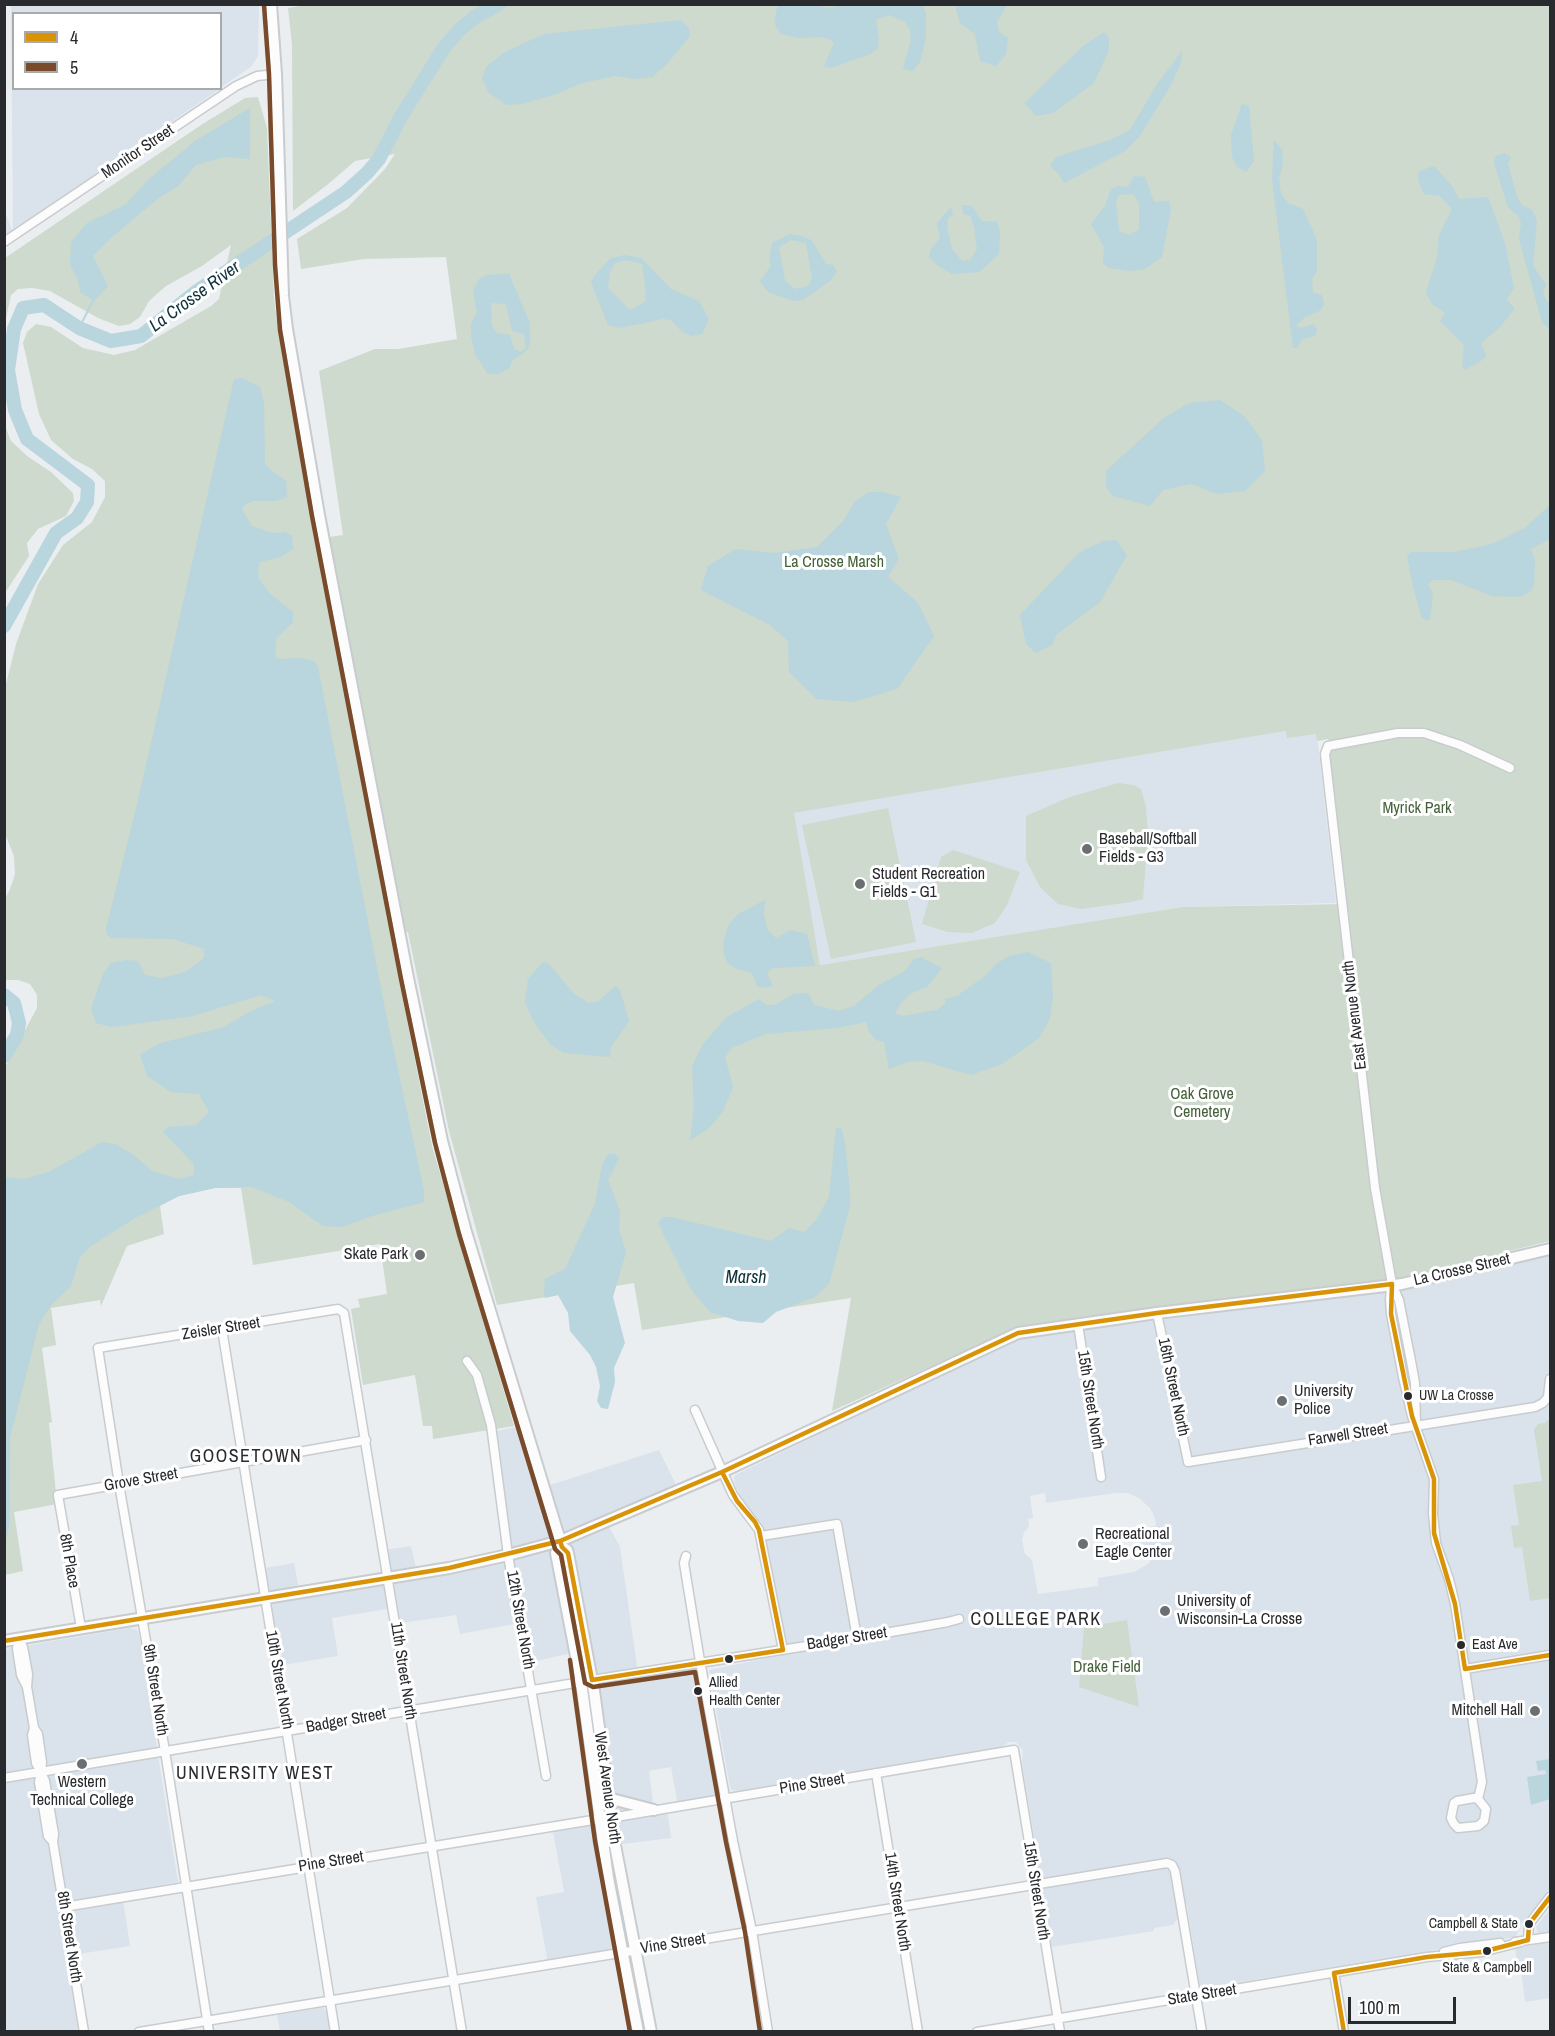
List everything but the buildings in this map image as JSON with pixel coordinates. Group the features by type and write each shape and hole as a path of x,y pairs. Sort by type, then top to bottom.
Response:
{"main road":[{"name":"West Avenue North","path":"271,4 276,74 282,265 287,329 320,515 434,1107 466,1232 561,1544 568,1553 610,1818 651,2031"},
{"name":"La Crosse Street","path":"389,1578 561,1544 722,1472 1018,1333 1157,1313 1416,1281 1551,1249"},
{"path":"4,1641 389,1578"},
{"name":"West Avenue North","path":"587,1681 599,1819 638,2031"},
{"path":"608,1798 654,1810"}],"street":[{"name":"Monitor Street","path":"4,242 236,86 257,76 276,74"},
{"name":"East Avenue North","path":"1478,1799 1482,1782 1466,1669 1455,1604 1434,1533 1434,1479 1403,1377 1391,1314 1392,1284 1375,1188 1325,754 1328,746 1398,734 1424,733 1460,745 1510,768"},
{"name":"Zeisler Street","path":"98,1348 338,1309 342,1311"},
{"name":"11th Street North","path":"342,1311 366,1440 408,1711 433,1846 462,2031"},
{"name":"16th Street North","path":"1157,1313 1188,1462"},
{"name":"15th Street North","path":"1078,1324 1101,1476"},
{"name":"10th Street North","path":"222,1329 335,2031"},
{"name":"9th Street North","path":"98,1348 209,2031"},
{"name":"12th Street North","path":"467,1361 477,1375 491,1425 508,1555 546,1776"},
{"name":"Farwell Street","path":"1188,1462 1535,1407 1548,1397 1551,1379"},
{"path":"694,1410 737,1501 755,1522 761,1536 783,1650"},
{"name":"Grove Street","path":"58,1495 366,1440"},
{"name":"8th Place","path":"58,1495 81,1628"},
{"path":"761,1536 837,1524 857,1638"},
{"path":"686,1556 684,1563 701,1663 752,1931 768,2031"},
{"name":"Badger Street","path":"4,1778 857,1638 959,1619"},
{"name":"8th Street North","path":"19,1639 17,1648 21,1675 27,1687 34,1728 32,1735 36,1763 41,1772 39,1782 64,1907 84,2031"},
{"path":"1466,1669 1551,1655"},
{"name":"15th Street North","path":"1014,1750 1060,2031"},
{"name":"Pine Street","path":"610,1818 1014,1750"},
{"name":"14th Street North","path":"876,1773 918,2031"},
{"name":"East Avenue North","path":"1478,1799 1483,1803 1486,1815 1481,1824 1463,1828 1454,1824 1450,1814 1454,1803 1478,1799"},
{"name":"Pine Street","path":"64,1907 599,1819"},
{"name":"Vine Street","path":"139,2031 1165,1863 1172,1866 1175,1871 1196,1996"},
{"path":"1525,1941 1529,1924 1551,1898"},
{"name":"State Street","path":"977,2031 1427,1957 1482,1952 1551,1937"},
{"path":"1334,1973 1344,2031"},
{"path":"1196,1996 1202,2031"}],"shaded area":[{"path":"11,5 259,5 258,56 252,66 222,87 222,12 12,12 12,90 219,90 119,157 121,164 5,242 4,208 13,233"},
{"path":"1316,726 1336,903 1182,907 820,965 793,813"},
{"name":"University of Wisconsin-La Crosse","path":"1550,1255 1550,1889 1522,1923 1516,1937 1203,1988 1199,1983 1187,1904 1173,1925 1154,1928 1154,1931 1052,1947 1022,1763 1023,1751 1016,1742 1009,1742 1000,1748 738,1791 732,1790 709,1670 787,1654 763,1527 741,1498 734,1482 735,1475 1018,1338 1412,1288","holes":["1045,1493 1046,1503 1128,1493 1139,1498 1150,1508 1155,1518 1156,1526 1140,1528 1141,1534 1137,1541 1157,1551 1148,1564 1134,1572 1098,1578 1098,1586 1038,1594 1032,1560 1025,1554 1022,1540 1029,1526 1028,1519 1033,1518 1030,1496"]},
{"path":"525,1425 544,1487 659,1450 679,1491 607,1523 620,1547 638,1673 701,1663 725,1797 678,1806 671,1767 649,1771 654,1810 667,1808 671,1838 615,1845 597,1719 576,1622 576,1652 528,1663 520,1623 460,1634 456,1615 395,1624 393,1608 332,1618 338,1656 277,1666 260,1569 294,1563 298,1584 303,1592 388,1578 384,1550 411,1546 417,1573 508,1555 497,1431"},
{"name":"Western Technical College","path":"130,1628 137,1630 139,1634 178,1882 122,1892 130,1946 66,1956 78,2031 5,2032 5,1649"},
{"path":"599,1819 623,1952 548,1964 536,1897 564,1892 552,1826"},
{"path":"1550,1908 1550,1998 1525,2002 1521,1969 1518,1969 1515,1948 1540,1944 1536,1927"},
{"path":"319,2008 327,2012 330,2031 280,2031 277,2015"}],"green space":[{"path":"313,4 1550,5 1550,1241 1395,1279 1018,1327 832,1411 851,1298 642,1330 634,1283 497,1305 449,1131 408,932 390,934 432,1146 514,1426 433,1439 432,1426 423,1426 415,1375 363,1385 351,1309 360,1307 358,1299 387,1294 380,1244 253,1265 241,1188 215,1188 179,1196 160,1206 164,1234 127,1246 101,1306 100,1300 51,1308 56,1345 42,1348 52,1422 49,1423 57,1504 14,1512 23,1571 5,1575 5,1067 37,1008 37,995 30,984 18,980 5,980 5,899 15,874 14,856 5,834 5,688 16,644 38,584 63,545 92,522 105,497 105,481 92,469 73,459 51,440 39,414 23,343 27,332 36,324 51,327 83,348 114,355 135,350 211,306 219,299 231,245 202,266 166,286 149,301 140,317 130,324 119,326 98,318 50,291 32,288 18,289 11,295 5,323 5,258 201,125 245,98 258,97 267,128 274,298 278,331 315,539 343,535 319,371 375,349 398,349 457,339 446,257 364,259 301,269 297,239 347,208 385,169 395,154 355,161 293,211 292,44 288,8","holes":["1286,731 1287,738 1316,734 1317,741 1328,739 1345,904 1182,907 820,965 794,813"]},
{"path":"5,426 11,441 27,456 51,472 73,493 74,501 66,516 38,529 27,543 29,556 5,593"},
{"name":"Baseball/Softball Fields - G3","path":"1118,783 1134,785 1141,789 1146,807 1148,833 1143,899 1081,909 1058,904 1040,887 1026,860 1026,816 1067,798"},
{"name":"Student Recreation Fields - G1","path":"888,808 916,942 831,959 802,825"},
{"path":"953,850 1020,872 1007,905 995,923 972,933 948,932 922,924 941,857"},
{"path":"1550,1419 1550,1598 1530,1601 1522,1547 1514,1548 1511,1526 1519,1525 1513,1485 1542,1481 1534,1430 1538,1424"},
{"name":"Drake Field","path":"1127,1620 1139,1707 1079,1687 1084,1627"}],"water":[{"path":"779,5 813,5 829,8 842,5 922,5 926,12 926,38 920,62 913,71 903,69 911,39 910,30 905,22 890,15 876,20 878,48 870,54 831,68 824,66 834,43 831,40 822,37 799,38 781,34 775,25"},
{"path":"957,5 1007,5 997,22 999,32 1008,38 1006,54 996,66 980,61 975,34 960,23"},
{"path":"681,20 689,28 690,36 665,66 652,77 635,79 616,76 582,83 554,95 521,104 507,105 489,93 482,79 486,67 505,52 544,34"},
{"path":"1104,32 1109,38 1109,50 1094,83 1053,113 1036,116 1025,103 1083,46"},
{"path":"1182,51 1181,63 1171,85 1140,136 1125,151 1064,183 1059,174 1050,166 1056,157 1110,140 1130,130 1156,86"},
{"path":"1242,104 1249,106 1254,161 1246,172 1237,167 1232,157 1231,135"},
{"path":"250,108 250,159 225,157 196,165 178,186 156,200 93,256 108,286 94,301 80,292 78,280 70,265 71,242 87,223 126,204 148,180 195,141"},
{"path":"1274,140 1282,150 1283,164 1279,178 1281,194 1288,203 1303,209 1317,240 1317,271 1312,279 1313,293 1322,295 1324,304 1321,310 1304,318 1297,325 1299,328 1314,324 1317,330 1316,335 1301,340 1298,348 1293,348 1272,179"},
{"path":"1504,153 1511,157 1508,164 1517,197 1522,205 1532,210 1537,220 1533,266 1546,284 1543,294 1550,305 1550,330 1542,322 1519,239 1521,223 1517,215 1508,207 1494,163 1496,156"},
{"path":"1434,166 1452,186 1459,199 1488,197 1505,243 1514,288 1507,299 1514,309 1501,326 1481,343 1486,355 1484,359 1465,370 1462,365 1464,345 1440,321 1445,313 1432,304 1426,293 1437,257 1439,235 1452,209 1440,196 1424,194 1418,180 1419,171"},
{"path":"1134,176 1145,177 1154,202 1169,201 1171,209 1162,257 1145,269 1130,271 1109,268 1103,263 1104,247 1091,224 1105,206 1111,189 1117,186 1128,187","holes":["1133,194 1139,203 1139,229 1130,235 1119,231 1116,201 1119,195"]},
{"path":"962,205 972,206 982,221 997,222 1000,233 999,254 979,272 952,274 938,266 929,257 931,249 940,238 937,223 951,207 953,215 948,218 947,227 952,249 962,261 970,260 977,249 974,226 970,216 963,214"},
{"path":"790,234 811,240 826,264 833,265 837,272 830,281 803,300 793,301 768,292 760,281 771,266 769,260 772,243","holes":["791,240 806,243 812,279 808,286 795,289 785,281 779,247"]},
{"path":"625,255 641,258 671,289 699,301 709,319 702,334 691,336 681,331 671,320 663,319 621,328 608,325 591,282 611,258","holes":["626,260 642,264 645,302 630,310 608,288 610,272 615,263"]},
{"path":"509,274 530,323 530,345 526,351 512,361 509,368 498,374 488,374 475,354 471,336 471,324 477,312 473,291 479,279 487,275","holes":["491,303 506,304 512,331 524,334 526,348 521,352 514,349 510,335 497,333 492,326"]},
{"path":"241,378 260,387 264,402 265,464 286,481 287,497 276,501 253,501 243,506 243,511 252,526 272,533 285,532 292,536 293,549 280,557 260,562 258,569 259,579 270,594 293,612 293,622 276,639 275,657 280,659 302,658 314,661 318,667 388,1024 424,1190 424,1202 342,1227 323,1226 289,1202 252,1187 215,1188 179,1196 137,1217 91,1246 80,1257 71,1286 52,1304 39,1324 10,1438 9,1527 5,1544 5,1177 23,1179 49,1172 102,1142 115,1144 134,1155 152,1171 179,1179 194,1175 194,1164 163,1132 168,1127 196,1125 209,1112 199,1094 171,1092 147,1076 140,1054 161,1043 224,1027 249,1012 275,1001 261,995 193,1016 112,1027 96,1023 91,1009 103,974 111,963 126,960 138,961 145,975 162,978 185,972 204,958 204,949 173,939 112,938 107,935 106,929 138,800 234,379"},
{"path":"1220,400 1244,416 1262,440 1265,471 1245,491 1216,494 1192,484 1163,490 1150,506 1113,496 1106,487 1106,471 1164,418 1189,403"},
{"path":"869,492 883,492 901,497 886,524 899,559 888,577 918,603 934,636 897,689 853,702 817,699 789,672 788,641 770,625 701,590 708,566 736,549 774,553 817,547 844,520 855,501"},
{"path":"1550,505 1550,539 1531,549 1535,561 1532,590 1521,597 1492,596 1451,580 1433,580 1428,584 1433,594 1430,619 1427,621 1422,618 1407,556 1411,552 1454,552 1492,544 1525,528"},
{"path":"1116,540 1127,555 1100,602 1057,634 1052,645 1036,653 1026,644 1020,615 1079,553 1103,541"},
{"path":"765,900 764,913 767,929 776,938 791,930 807,934 815,966 773,968 767,973 773,986 765,988 757,986 752,973 728,964 723,943 728,926 738,914"},
{"path":"1028,952 1051,963 1053,997 1050,1018 1039,1038 1002,1064 971,1075 923,1061 908,1062 889,1069 884,1042 876,1040 868,1030 866,1022 838,1028 765,1034 732,1048 725,1057 733,1087 723,1111 708,1129 690,1140 694,1107 692,1067 703,1044 727,1017 759,999 766,1005 774,1005 794,994 808,993 814,1005 839,1011 854,1006 879,985 905,971 914,959 921,957 942,968 927,987 910,994 900,1004 895,1014 903,1016 937,1010 945,1004 945,999 957,996 985,976 996,964 1009,956"},
{"path":"543,962 548,963 574,994 589,1003 599,1001 615,986 620,990 629,1021 611,1047 610,1057 564,1053 551,1045 534,1022 525,1002 528,979"},
{"name":"Marsh","path":"836,1128 841,1128 845,1142 850,1206 829,1284 815,1297 776,1312 763,1323 738,1321 710,1312 692,1291 658,1223 663,1217 671,1217 771,1241 789,1228 804,1232 816,1220 829,1197"},
{"path":"608,1154 615,1154 619,1159 608,1180 620,1211 619,1230 626,1252 613,1297 625,1343 614,1368 615,1382 608,1409 601,1408 597,1401 600,1386 596,1367 590,1355 570,1331 568,1313 558,1295 545,1298 544,1293 545,1279 565,1269 595,1204 602,1165"},
{"path":"1550,1759 1550,1799 1531,1805 1527,1777 1546,1774 1545,1770 1538,1771 1536,1761"}],"waterway":[{"name":"La Crosse River","path":"4,626 56,533 77,518 87,502 88,485 27,439 15,410 8,370 14,329 23,308 44,305 79,328 111,341 141,336 197,291 346,192 367,173 379,159 400,118 443,49 459,30 475,17 499,4"},
{"path":"79,328 94,299"},
{"name":"La Crosse River","path":"4,995 14,1003 19,1023 17,1035 4,1056"}],"transit line":[{"name":"5","path":"264,5 280,330 312,516 435,1143 459,1234 555,1549 561,1555 585,1683 593,1687 695,1672 745,1932 760,2032"},
{"name":"4","path":"1392,1284 1391,1314 1412,1416 1434,1479 1434,1533 1455,1604 1465,1669 1550,1655"},
{"name":"4","path":"4,1641 449,1568 560,1541 722,1472 1018,1333 1392,1284"},
{"name":"4","path":"560,1541 568,1553 592,1680 783,1650 759,1530 737,1501 722,1472"},
{"name":"5","path":"570,1660 595,1841 630,2032"},
{"name":"4","path":"1344,2032 1334,1973 1427,1957 1482,1952 1528,1940 1529,1924 1550,1897"}],"place":[{"name":"Baseball/Softball Fields - G3","path":"1087,849"},
{"name":"Student Recreation Fields - G1","path":"860,884"},
{"name":"Skate Park","path":"420,1255"},
{"name":"UW La Crosse","path":"1408,1396"},
{"name":"University Police","path":"1282,1401"},
{"name":"Recreational Eagle Center","path":"1083,1544"},
{"name":"University of Wisconsin-La Crosse","path":"1165,1611"},
{"name":"East Ave","path":"1461,1645"},
{"name":"Allied Health Center","path":"698,1691"},
{"name":"Mitchell Hall","path":"1535,1711"},
{"name":"Western Technical College","path":"82,1764"},
{"name":"Campbell & State","path":"1529,1924"},
{"name":"State & Campbell","path":"1487,1951"}],"district":[{"name":"GOOSETOWN","path":"246,1457"},
{"name":"COLLEGE PARK","path":"1036,1620"},
{"name":"UNIVERSITY WEST","path":"255,1774"}],"park label":[{"name":"La Crosse Marsh","path":"834,563"},
{"name":"Myrick Park","path":"1417,809"},
{"name":"Oak Grove Cemetery","path":"1202,1104"}]}
